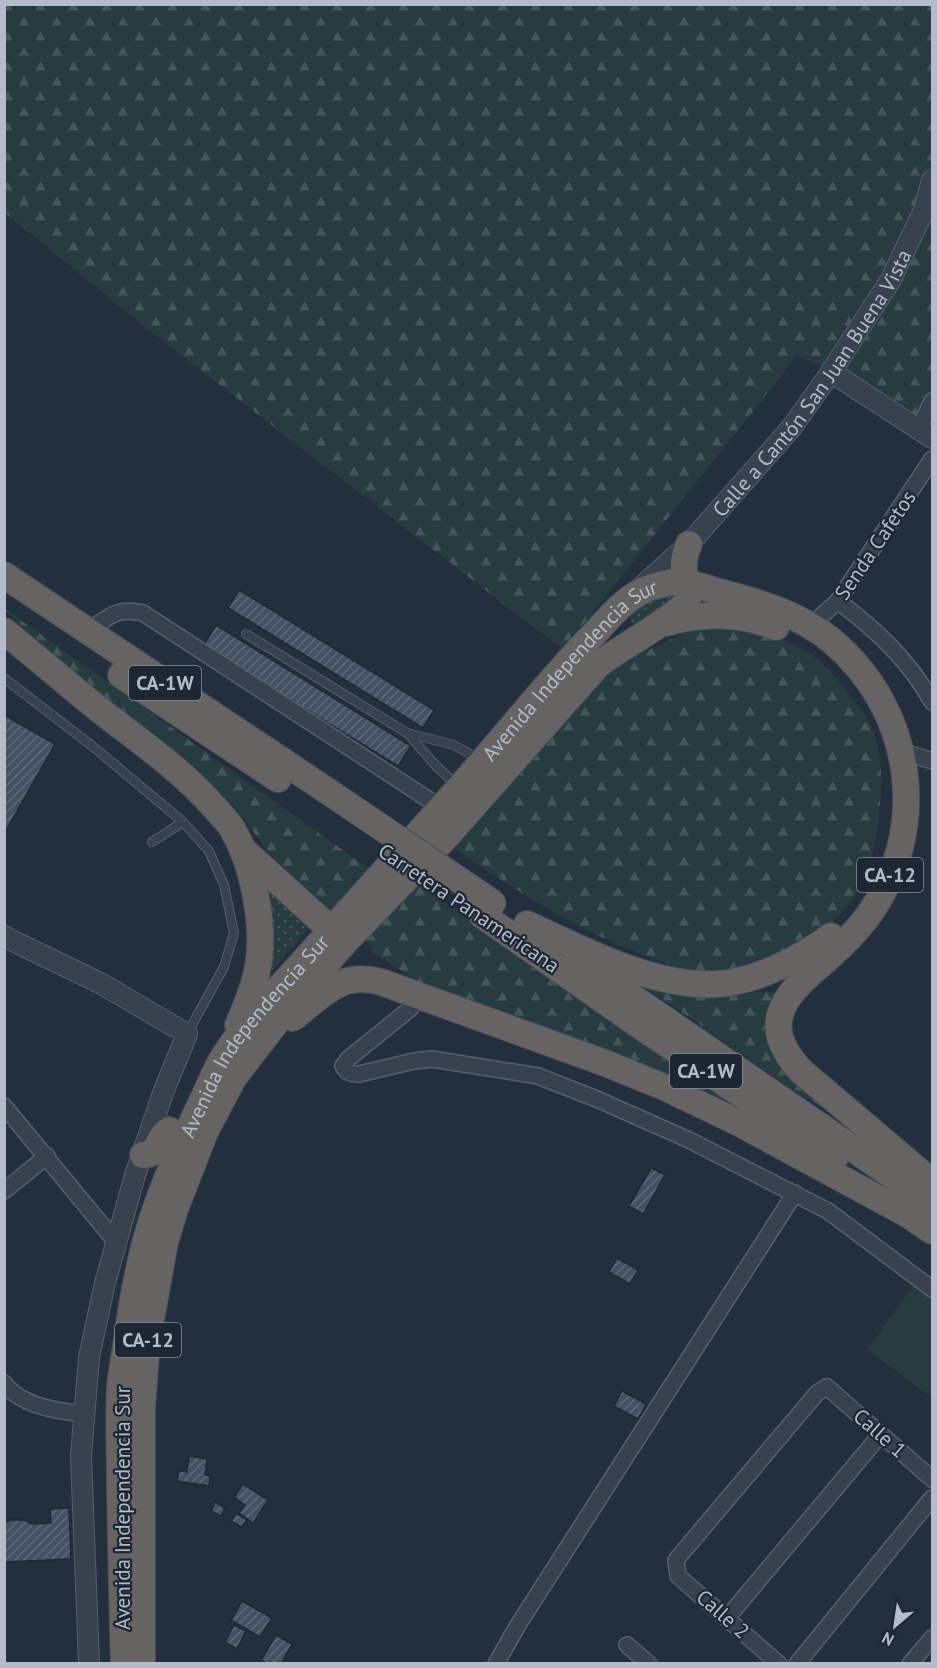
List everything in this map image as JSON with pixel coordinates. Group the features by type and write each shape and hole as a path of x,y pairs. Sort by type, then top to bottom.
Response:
{"highway":[{"name":"CA-12","path":"622,605 641,591 675,582 693,570 757,602 811,625 832,640 872,683 884,702 896,730 906,790 900,845 883,891 869,914 852,935 792,993 781,1012 780,1042 785,1054 801,1071 933,1182"},
{"path":"622,605 620,620 625,628 632,634 649,631 685,605 693,570"},
{"name":"Carretera Panamericana","path":"4,575 88,631 323,798 487,909 749,1101 933,1223"},
{"name":"Carretera Panamericana","path":"4,594 168,706 323,798"},
{"name":"Avenida Independencia Sur","path":"124,1664 120,1384 135,1282 156,1206 184,1137 226,1053 273,995 346,927 440,807 568,661 622,605"},
{"name":"CA-12","path":"261,1042 346,927 447,836 597,666 611,654 649,631 704,614 756,619 798,636 818,649 836,664 860,692 885,742 892,782 892,804 886,840 868,890 852,915 837,932 802,956 756,975 718,984 683,982 629,968 527,924"},
{"path":"4,631 192,784 234,830 242,848 256,902 260,941 259,960 249,1000 226,1053"},
{"path":"242,848 327,926 346,927 359,959 372,970 453,1010"},
{"name":"Carretera Panamericana","path":"487,909 527,924 933,1203"},
{"path":"261,1042 339,984 353,979 373,980 605,1063 664,1088 739,1123 907,1214 933,1231"},
{"name":"Avenida Independencia Sur","path":"142,1664 142,1408 147,1342 165,1242 175,1209 206,1132 234,1077 261,1042"},
{"path":"143,1155 153,1152 164,1133 169,1130 184,1137"}],"street":[{"name":"Calle a Cantón San Juan Buena Vista","path":"693,570 831,372 890,281 924,210 933,180"},
{"path":"831,372 926,433 933,401"},
{"name":"Senda Cafetos","path":"811,625 838,601 933,459"},
{"name":"Avenida Independencia Sur","path":"622,605 693,570"},
{"path":"838,601 863,620 901,656 933,702"},
{"path":"88,631 113,614 128,610 143,613 440,807"},
{"path":"901,751 933,761"},
{"path":"4,936 100,983 188,1034 163,1093 135,1175 115,1241 89,1357 81,1456 89,1664"},
{"path":"417,995 411,1008 348,1059 343,1066 346,1071 359,1074 432,1059 538,1076 658,1126 795,1193 843,1221 902,1268 933,1289"},
{"path":"4,1106 115,1241"},
{"path":"4,1191 47,1156"},
{"path":"496,1664 518,1625 795,1193"},
{"path":"4,1383 9,1389 28,1400 56,1411 86,1414"},
{"name":"Calle 1","path":"676,1560 817,1393 827,1387 933,1479"},
{"path":"727,1618 881,1434"},
{"path":"797,1664 933,1498"},
{"name":"Calle 2","path":"676,1560 678,1576 779,1664"},
{"path":"910,1664 933,1638"},
{"path":"627,1645 649,1664"}],"lane":[{"path":"246,634 407,733 437,767 459,787"},
{"path":"4,678 96,748 183,822 209,851 224,885 234,933 224,968 188,1034"},
{"path":"407,733 454,745 482,761"},
{"path":"152,842 183,822"}],"green space":[{"path":"4,5 932,5 932,440 856,379 797,356 563,650 155,335 5,213"},
{"path":"667,587 680,598 635,627 631,623 631,609"},
{"path":"4,608 372,871 332,917 288,880 236,808 90,689"},
{"path":"713,628 752,631 777,638 801,648 822,663 847,691 872,727 879,753 881,783 878,825 871,858 858,891 845,909 828,926 808,939 759,962 725,972 697,971 671,965 612,942 543,906 455,849 599,682 636,656 684,633"},
{"path":"267,883 311,926 261,983 271,922"},
{"path":"417,883 786,1128 613,1053 425,986 374,953 364,937"},
{"path":"617,970 697,992 725,996 760,992 779,995 769,1021 770,1049 780,1064 825,1108 800,1095 660,997"},
{"path":"916,1282 932,1294 932,1398 867,1349"}],"building":[{"path":"239,590 434,710 423,728 228,608"},
{"path":"216,625 411,746 398,766 203,646"},
{"path":"4,715 55,744 4,834"},
{"path":"651,1168 665,1175 643,1214 629,1206"},
{"path":"617,1258 638,1270 630,1284 609,1272"},
{"path":"622,1391 646,1404 638,1419 614,1406"},
{"path":"189,1456 207,1459 205,1475 210,1476 209,1486 177,1481 179,1471 187,1472"},
{"path":"243,1484 268,1500 253,1523 239,1513 245,1505 234,1497"},
{"path":"215,1502 225,1508 221,1516 211,1511"},
{"path":"69,1508 71,1559 4,1562 4,1524 10,1520 24,1520 32,1524 51,1523 50,1509"},
{"path":"236,1513 247,1520 242,1527 231,1521"},
{"path":"242,1601 272,1618 260,1637 231,1620"},
{"path":"234,1625 246,1631 237,1649 225,1642"},
{"path":"276,1635 292,1644 281,1664 268,1664 261,1660"}]}
